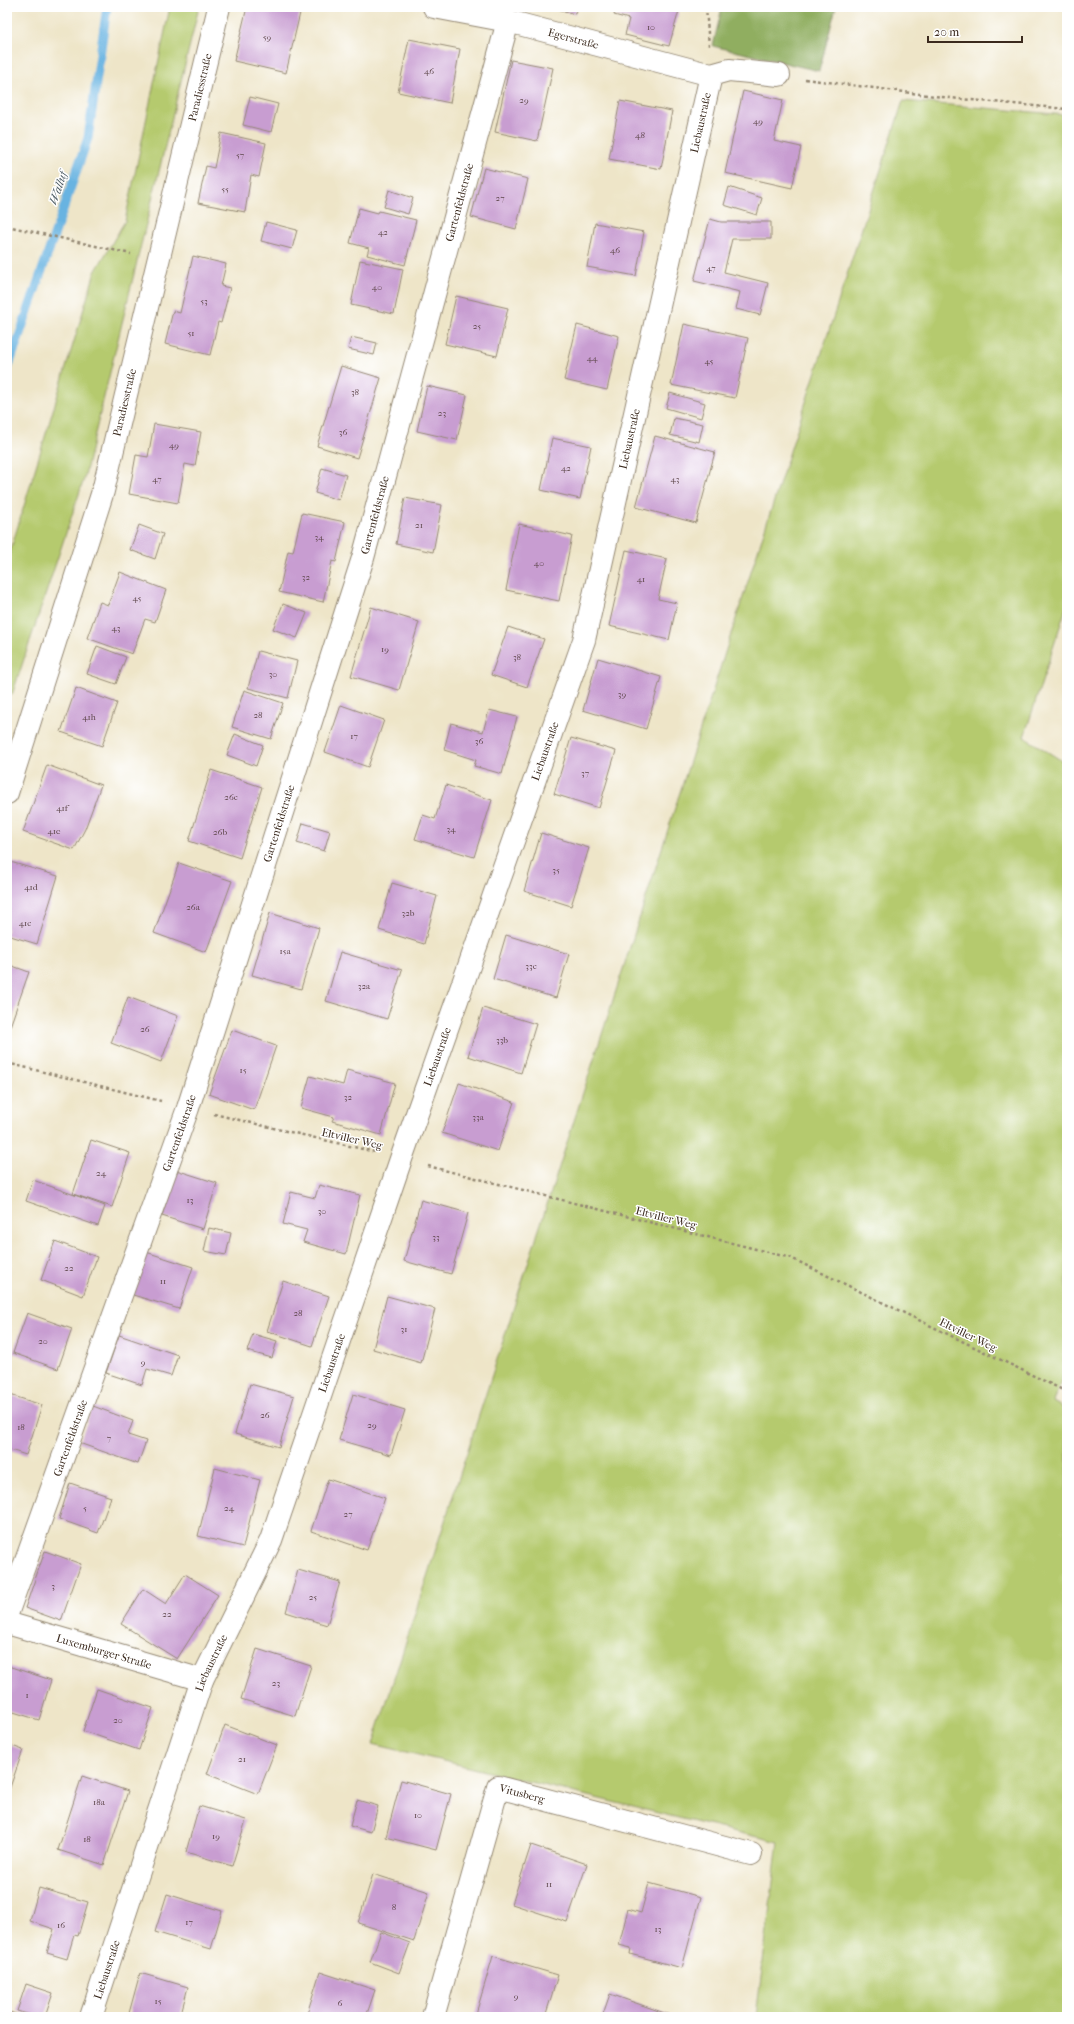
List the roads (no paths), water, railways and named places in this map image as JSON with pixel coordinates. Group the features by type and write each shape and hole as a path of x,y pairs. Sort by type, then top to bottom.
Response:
{"street":[{"name":"Paradiesstraße","path":"7,793 103,491 219,7"},
{"name":"Egerstraße","path":"434,7 508,21 711,75"},
{"name":"Gartenfeldstraße","path":"7,1614 188,1108 363,558 508,21"},
{"path":"711,75 729,70 779,75"},
{"name":"Liebaustraße","path":"91,2017 202,1680 271,1540 401,1158 584,640 711,75"},
{"name":"Luxemburger Straße","path":"7,1622 202,1680"},
{"name":"Vitusberg","path":"438,2016 498,1787 751,1854"}],"waterway":[{"name":"Walluf","path":"7,371 88,138 107,7"}]}
